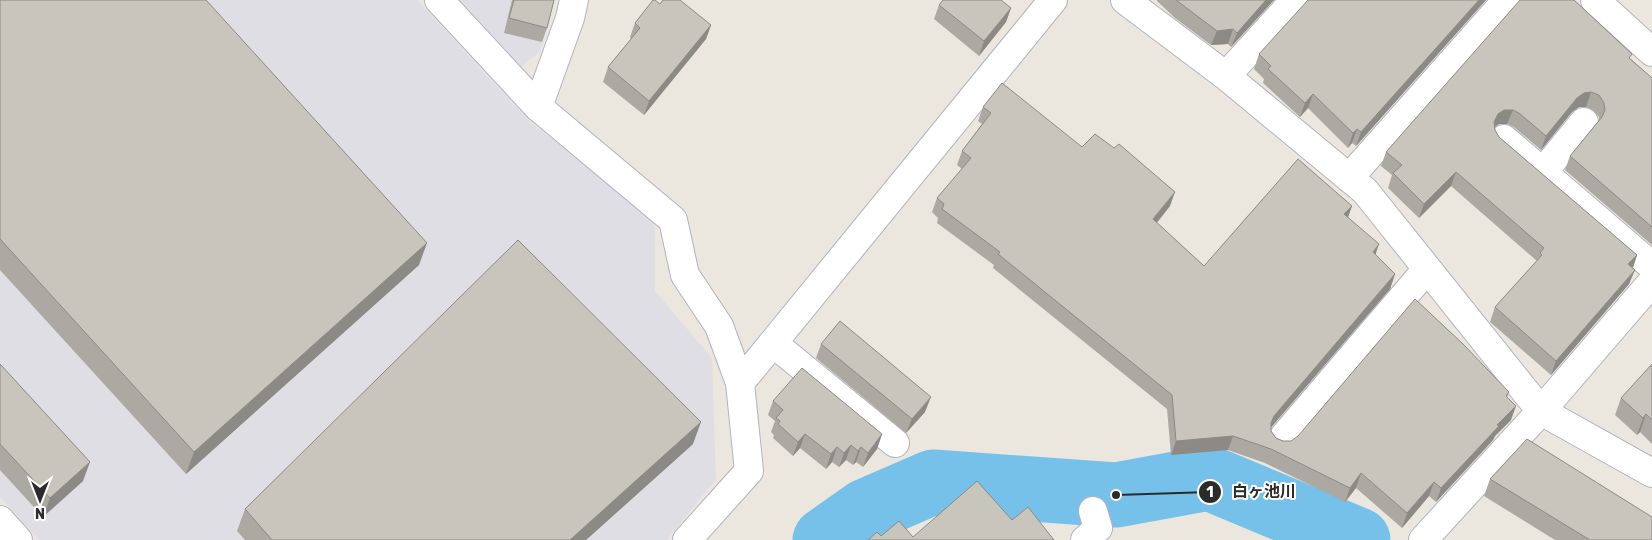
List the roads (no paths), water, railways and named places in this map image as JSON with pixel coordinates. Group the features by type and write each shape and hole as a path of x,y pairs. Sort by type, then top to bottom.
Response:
{"street":[{"path":"439,0 538,107 673,220 685,275 719,326 740,383 749,471 687,540"},
{"path":"538,107 570,18 574,0"},
{"path":"740,383 1053,0"},
{"path":"1125,0 1226,76 1365,191 1541,411 1652,473"},
{"path":"1226,76 1295,0"},
{"path":"1349,178 1507,0"},
{"path":"1595,0 1652,52"},
{"path":"1543,172 1584,122"},
{"path":"1504,139 1652,266"},
{"path":"1281,440 1427,269"},
{"path":"1424,540 1541,411 1652,282"},
{"path":"773,343 895,443"},
{"path":"1085,540 1098,528 1093,511"},
{"path":"0,520 18,540"}],"waterway":[{"path":"825,540 866,511 933,482 1116,495 1209,478 1358,540"}],"place":[{"name":"白ヶ池川","path":"1116,495"}]}
